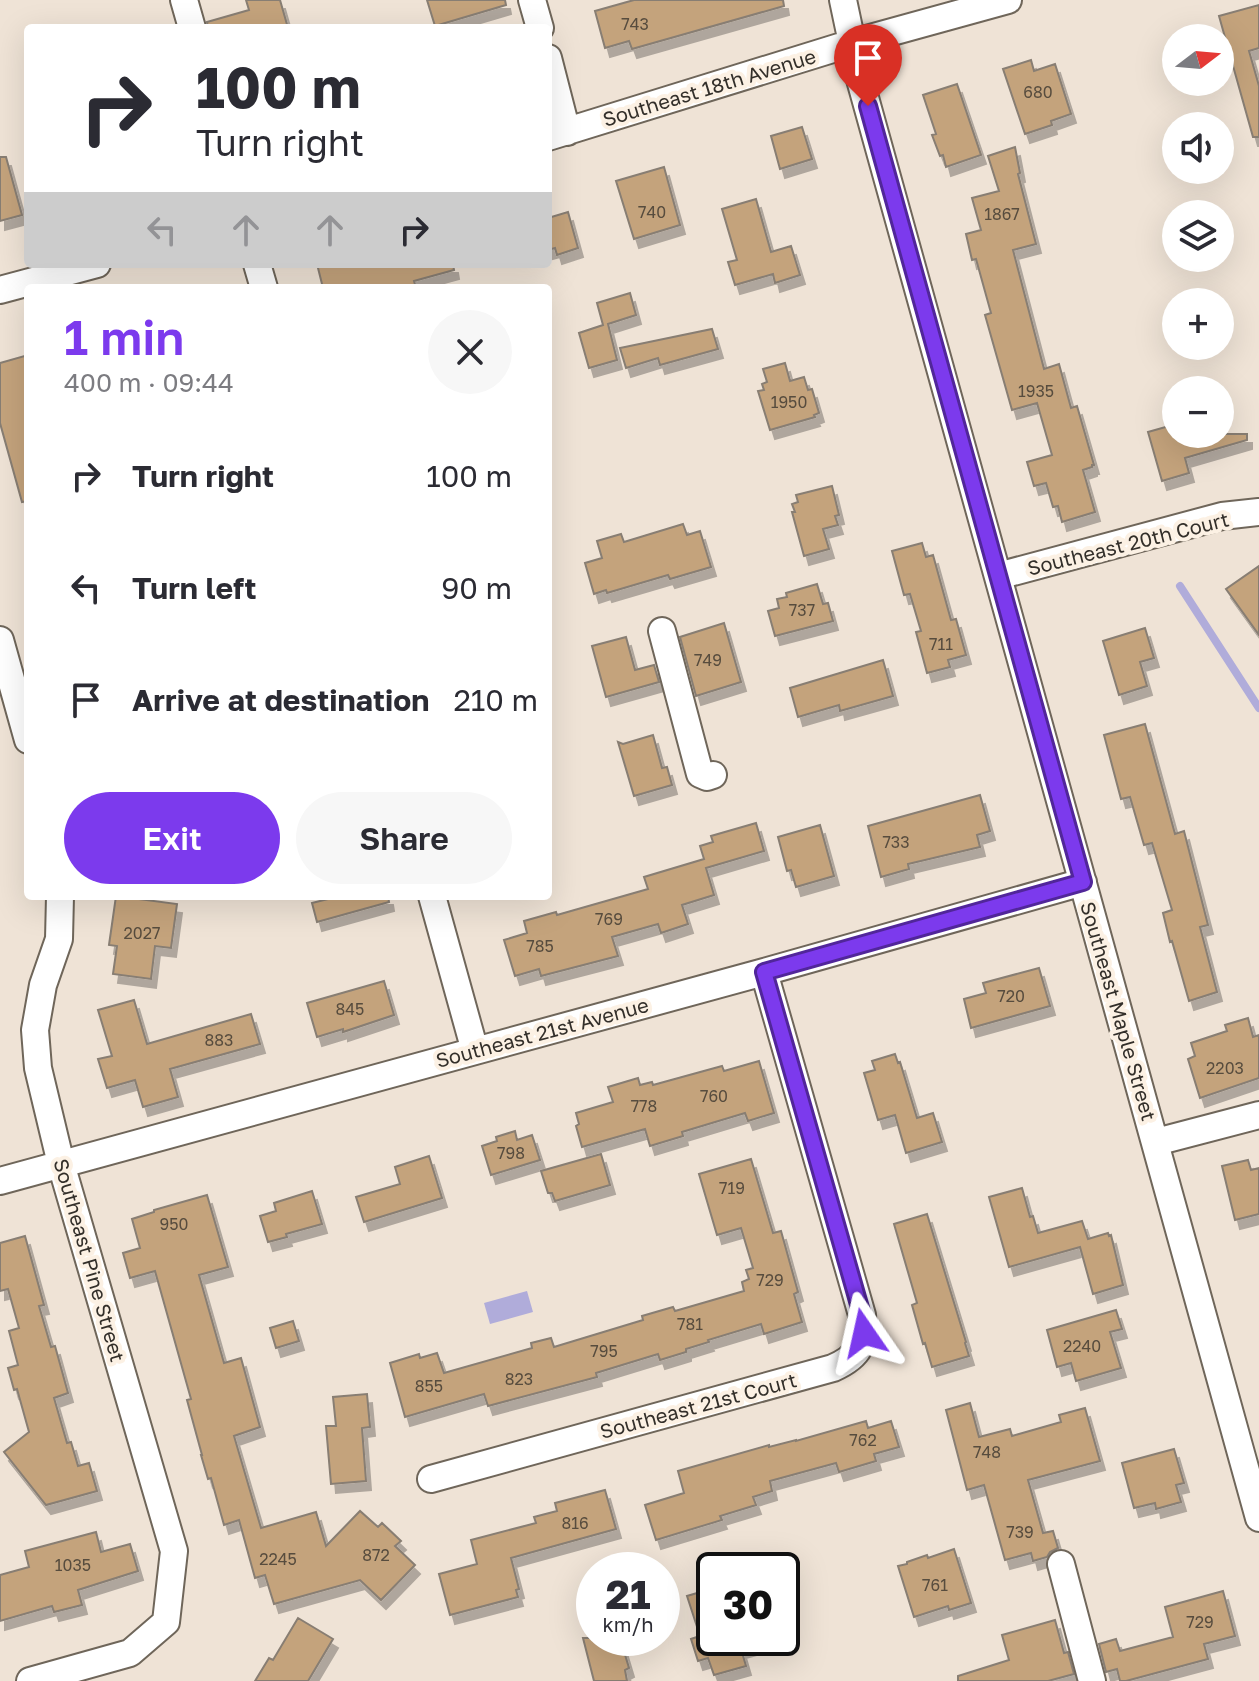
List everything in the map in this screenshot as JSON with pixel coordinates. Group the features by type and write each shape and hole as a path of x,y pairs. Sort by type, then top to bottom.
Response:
{"street":[{"path":"184,0 191,24"},
{"path":"532,0 539,24"},
{"name":"Southeast Maple Street","path":"843,0 852,43 998,576 1259,1518"},
{"name":"Southeast 18th Avenue","path":"558,134 852,43 1008,0"},
{"path":"552,88 558,134"},
{"path":"0,290 82,268"},
{"name":"Southeast 20th Court","path":"998,576 1222,516 1259,512"},
{"path":"662,631 700,774 707,777 713,775"},
{"path":"0,640 24,726"},
{"name":"Southeast 21st Avenue","path":"0,1181 1083,882"},
{"name":"Southeast Pine Street","path":"30,1681 130,1653 166,1622 174,1551 61,1164 38,1068 35,1030 43,985 59,939 60,900"},
{"path":"433,900 475,1051"},
{"name":"Southeast 21st Court","path":"431,1479 833,1368 849,1361 859,1350 864,1333 862,1315 764,972"},
{"name":"Southeast Maple Street","path":"1156,1142 1259,1115"},
{"path":"1061,1564 1092,1681"}],"shaded area":[{"path":"527,1291 533,1312 490,1324 484,1303"}],"building":[{"path":"246,0 280,0 287,24 207,24 207,22 249,10"},
{"path":"427,0 505,0 506,5 434,24"},
{"path":"634,0 783,0 784,6 632,49 629,41 605,48 595,11"},
{"path":"1259,5 1259,48 1249,51 1259,86 1259,137 1253,137 1234,69 1234,24 1221,24 1219,16"},
{"path":"1031,60 1034,71 1055,64 1071,114 1051,121 1052,125 1025,134 1003,69"},
{"path":"957,84 981,155 946,167 932,135 936,134 923,95"},
{"path":"802,127 812,159 780,169 771,136"},
{"path":"1015,147 1018,174 1036,244 1013,250 1044,369 1059,364 1071,408 1077,406 1094,465 1083,470 1095,512 1062,522 1058,506 1053,507 1046,483 1034,486 1027,462 1052,455 1037,403 1012,410 985,315 991,313 966,234 981,230 972,198 999,191 988,156"},
{"path":"0,157 6,157 22,215 0,221"},
{"path":"664,167 680,225 634,239 616,181"},
{"path":"756,199 771,252 791,246 800,275 775,283 773,274 735,285 728,262 737,260 722,209"},
{"path":"568,212 578,248 557,255 555,248 552,249 552,217"},
{"path":"318,268 454,270 414,281 415,284 322,284"},
{"path":"630,293 636,315 608,324 617,360 589,368 579,333 603,325 597,303"},
{"path":"712,329 718,349 660,365 658,358 626,368 620,348"},
{"path":"24,356 22,502 0,423 0,363"},
{"path":"785,363 790,381 804,377 808,390 812,389 819,413 815,417 770,430 758,391 764,390 762,384 767,382 763,369"},
{"path":"1162,428 1162,448 1219,448 1185,458 1189,473 1162,481 1148,432"},
{"path":"1234,434 1247,434 1247,440 1234,444"},
{"path":"832,486 839,515 835,516 838,525 823,529 829,549 804,556 792,504 798,502 796,495"},
{"path":"683,524 687,535 700,531 711,567 670,579 668,575 594,594 585,563 602,558 597,541 621,534 624,542"},
{"path":"922,543 926,557 933,555 951,620 956,619 966,655 948,660 950,667 927,673 916,632 921,631 910,594 904,595 892,551"},
{"path":"1259,566 1259,635 1226,589"},
{"path":"817,584 823,604 828,603 833,621 775,636 768,611 779,608 777,599 787,597 786,593"},
{"path":"724,623 741,682 696,696 680,637"},
{"path":"1145,628 1154,658 1140,662 1147,686 1119,695 1103,641"},
{"path":"626,637 635,670 654,665 659,682 606,697 592,646"},
{"path":"883,660 893,696 840,711 839,705 798,717 790,688"},
{"path":"1145,724 1175,834 1184,831 1208,925 1200,927 1217,992 1189,1001 1163,913 1172,910 1152,843 1144,845 1130,797 1121,799 1104,735"},
{"path":"653,735 662,768 667,767 672,785 634,796 618,742 623,744"},
{"path":"980,795 990,831 977,835 980,847 908,864 909,869 881,877 868,826"},
{"path":"756,823 764,851 706,868 714,895 682,905 688,924 661,933 658,924 612,937 618,956 541,976 539,969 515,976 504,940 527,933 524,921 556,912 557,915 648,889 644,877 704,859 700,846 713,842 711,836"},
{"path":"820,825 834,876 796,887 791,870 787,871 778,837"},
{"path":"115,900 177,904 171,948 155,946 151,979 113,974 117,946 109,945"},
{"path":"324,900 389,902 317,922 312,903"},
{"path":"1039,968 1050,1006 971,1028 964,999 986,993 983,983"},
{"path":"384,981 394,1015 317,1037 307,1003"},
{"path":"134,1000 147,1044 251,1014 260,1044 170,1069 178,1097 143,1107 135,1080 107,1088 98,1059 112,1056 98,1010"},
{"path":"1248,1018 1253,1037 1259,1035 1259,1078 1200,1098 1188,1059 1195,1056 1191,1043 1227,1031 1225,1025"},
{"path":"895,1054 917,1118 933,1113 942,1142 906,1153 895,1115 878,1120 864,1073 875,1070 872,1061"},
{"path":"759,1061 774,1113 748,1121 745,1113 682,1132 683,1136 650,1146 645,1129 582,1147 576,1113 613,1102 608,1087 638,1078 640,1085 652,1082 653,1085 722,1066 724,1071"},
{"path":"515,1131 517,1140 532,1135 540,1160 491,1175 482,1146 497,1141 496,1137"},
{"path":"601,1154 610,1185 555,1201 552,1193 548,1193 541,1171"},
{"path":"429,1156 442,1198 364,1222 356,1197 400,1184 395,1167"},
{"path":"751,1159 773,1233 781,1231 798,1292 794,1294 802,1322 764,1334 761,1324 708,1340 686,1349 686,1352 660,1360 658,1354 596,1373 597,1377 488,1406 484,1394 405,1417 390,1363 419,1354 420,1358 437,1353 444,1373 532,1348 531,1343 551,1338 554,1347 643,1320 642,1316 673,1307 675,1311 744,1291 742,1282 749,1279 746,1270 753,1268 741,1228 717,1235 699,1174"},
{"path":"1248,1160 1251,1170 1259,1168 1259,1214 1235,1220 1222,1166"},
{"path":"1022,1188 1038,1233 1082,1221 1088,1239 1108,1233 1111,1235 1123,1285 1093,1294 1080,1247 1009,1267 989,1197"},
{"path":"312,1191 322,1224 268,1242 260,1216 276,1211 274,1203"},
{"path":"207,1195 228,1267 199,1275 224,1363 241,1358 260,1427 234,1436 261,1528 316,1512 326,1546 360,1511 378,1527 382,1523 401,1541 395,1546 415,1565 381,1600 360,1580 274,1604 265,1575 255,1578 239,1520 224,1525 201,1455 187,1400 191,1399 155,1271 130,1278 123,1253 140,1248 132,1219"},
{"path":"927,1214 969,1356 932,1367 912,1305 917,1303 894,1224"},
{"path":"25,1236 44,1305 39,1306 51,1347 55,1346 68,1393 54,1398 67,1443 71,1442 78,1466 89,1463 97,1491 46,1505 4,1452 29,1432 8,1368 18,1365 9,1331 19,1328 8,1289 0,1291 0,1243"},
{"path":"1116,1310 1122,1329 1110,1332 1121,1368 1076,1381 1071,1363 1057,1367 1047,1330"},
{"path":"293,1321 299,1341 276,1348 270,1328"},
{"path":"367,1394 370,1427 362,1428 366,1481 331,1484 326,1426 336,1426 333,1397"},
{"path":"970,1403 979,1437 1010,1429 1012,1436 1061,1422 1059,1415 1085,1408 1100,1461 1028,1480 1043,1533 1053,1531 1058,1548 1047,1557 1033,1561 1031,1553 1005,1560 984,1485 967,1490 946,1410"},
{"path":"866,1421 868,1428 891,1421 899,1447 874,1454 876,1461 839,1472 836,1463 770,1481 772,1491 753,1497 756,1505 720,1516 722,1520 656,1540 645,1505 684,1493 678,1471"},
{"path":"1174,1449 1184,1483 1176,1485 1181,1502 1156,1509 1155,1503 1134,1508 1122,1463"},
{"path":"605,1490 616,1529 511,1558 518,1597 450,1615 439,1574 477,1564 471,1540 536,1523 534,1517 557,1511 555,1503"},
{"path":"96,1532 101,1552 130,1544 138,1571 78,1590 82,1605 54,1612 52,1606 0,1621 0,1575 29,1567 25,1551"},
{"path":"954,1549 971,1603 949,1610 948,1606 914,1617 898,1566"},
{"path":"1223,1591 1235,1636 1204,1644 1208,1659 1126,1681 1120,1681 1117,1669 1106,1672 1099,1644 1116,1639 1120,1651 1173,1637 1165,1607"},
{"path":"696,1593 696,1624 687,1596"},
{"path":"298,1618 333,1639 308,1681 255,1681 269,1658 273,1660"},
{"path":"1055,1620 1064,1653 1068,1652 1074,1674 1048,1681 958,1681 958,1676 1009,1660 1002,1635"},
{"path":"696,1637 696,1655 691,1639"},
{"path":"588,1656 625,1656 629,1668 625,1670 627,1681 594,1681"},
{"path":"696,1656 743,1656 746,1666 714,1675 708,1658 698,1661"}],"waterway":[{"path":"1180,586 1259,708"}],"route":[{"path":"864,1333 862,1315 764,972 1083,882 868,106"}]}
